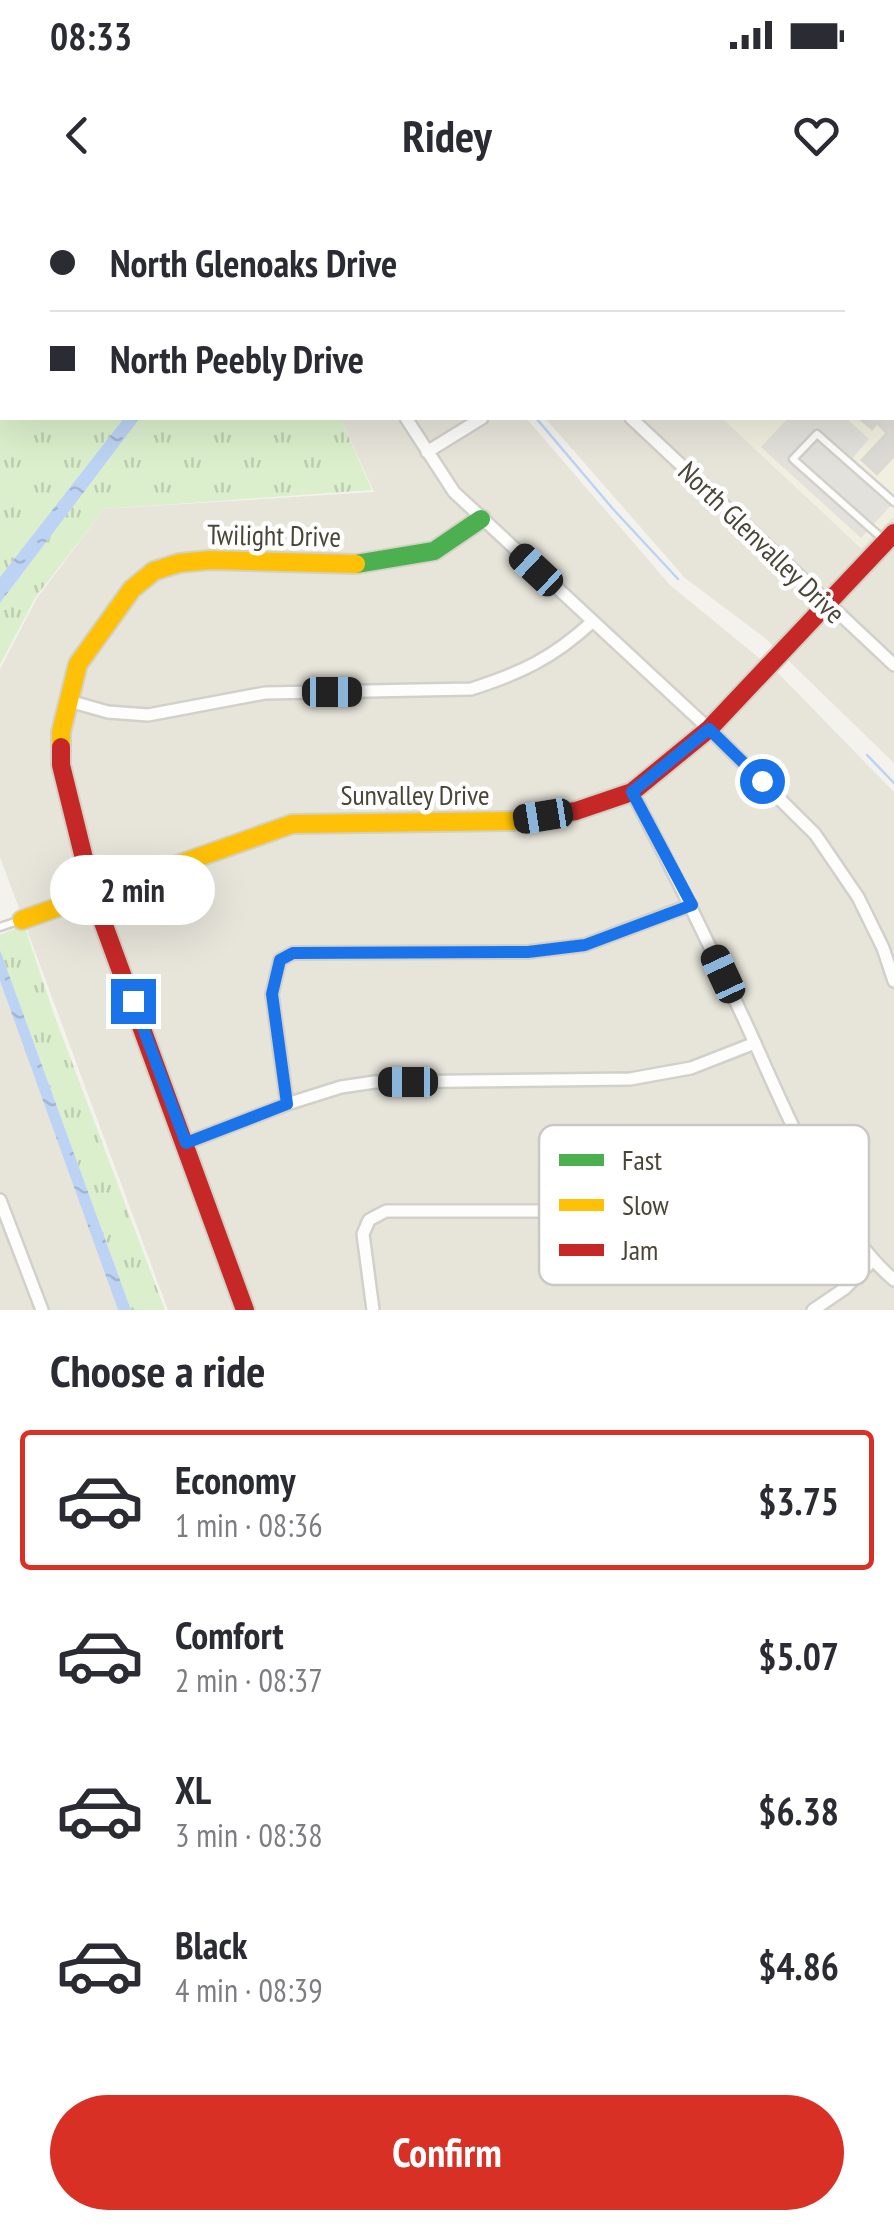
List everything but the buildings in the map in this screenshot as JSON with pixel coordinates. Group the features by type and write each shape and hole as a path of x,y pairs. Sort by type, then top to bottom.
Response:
{"street":[{"path":"407,420 454,492 816,834 858,898 883,948 894,981"},
{"path":"427,452 479,420"},
{"name":"North Glenvalley Drive","path":"632,420 894,666"},
{"name":"Twilight Drive","path":"245,1310 93,895 61,766 61,732 78,664 132,589 154,571 179,563 210,560 368,564 434,551 481,519"},
{"name":"Sunvalley Drive","path":"22,920 292,824 512,821 576,811 632,792 709,729 890,537"},
{"path":"69,701 108,712 148,715 265,693 471,689 503,679 562,650 592,622"},
{"path":"632,792 692,905 794,1125"},
{"path":"287,1104 272,994 280,960 293,953 528,952 585,945 692,905"},
{"path":"186,1143 341,1087 375,1082 630,1079 692,1068 755,1043"},
{"path":"0,1200 7,1237 42,1310"},
{"path":"372,1310 363,1247 369,1220 386,1211 400,1210 539,1211"},
{"path":"869,1256 894,1280"},
{"path":"869,1264 872,1261"},
{"path":"813,1310 848,1285"}],"lane":[{"path":"890,537 793,459 817,434 894,502"},
{"path":"0,927 22,920"}],"shaded area":[{"path":"528,420 670,585 780,675 894,792 894,1310 168,1310 0,857 0,669 37,598 104,509 374,492 342,421"},
{"path":"547,420 724,420 861,548 894,516 894,763 765,638 685,578"},
{"path":"724,420 894,420 894,516 862,548"},
{"path":"786,420 848,420 869,439 851,460 894,502 861,538 761,447"},
{"path":"0,981 60,1148 118,1310 0,1310"}],"green space":[{"path":"0,420 122,420 0,577"},
{"path":"138,420 344,420 342,422 372,490 104,509 35,598 0,665 0,603"},
{"path":"24,925 165,1310 131,1310 0,950 0,935"}],"water":[{"path":"122,420 138,420 0,603 0,577"},
{"path":"0,950 131,1310 118,1310 0,981"}],"waterway":[{"path":"538,420 678,579"},
{"path":"867,755 894,783"}],"traffic: fast":[{"path":"356,564 434,551 481,519"}],"traffic: slow":[{"path":"61,747 61,732 78,664 132,589 154,571 179,563 210,560 356,564"},
{"path":"22,920 292,824 532,818"}],"traffic: jam":[{"path":"532,818 576,811 632,792 709,729 894,533"},
{"path":"61,747 61,765 93,895 245,1310"}],"route":[{"path":"133,1001 186,1143 287,1104 272,994 280,960 293,953 528,952 585,945 612,936 692,905 632,792 709,729 762,781"}]}
